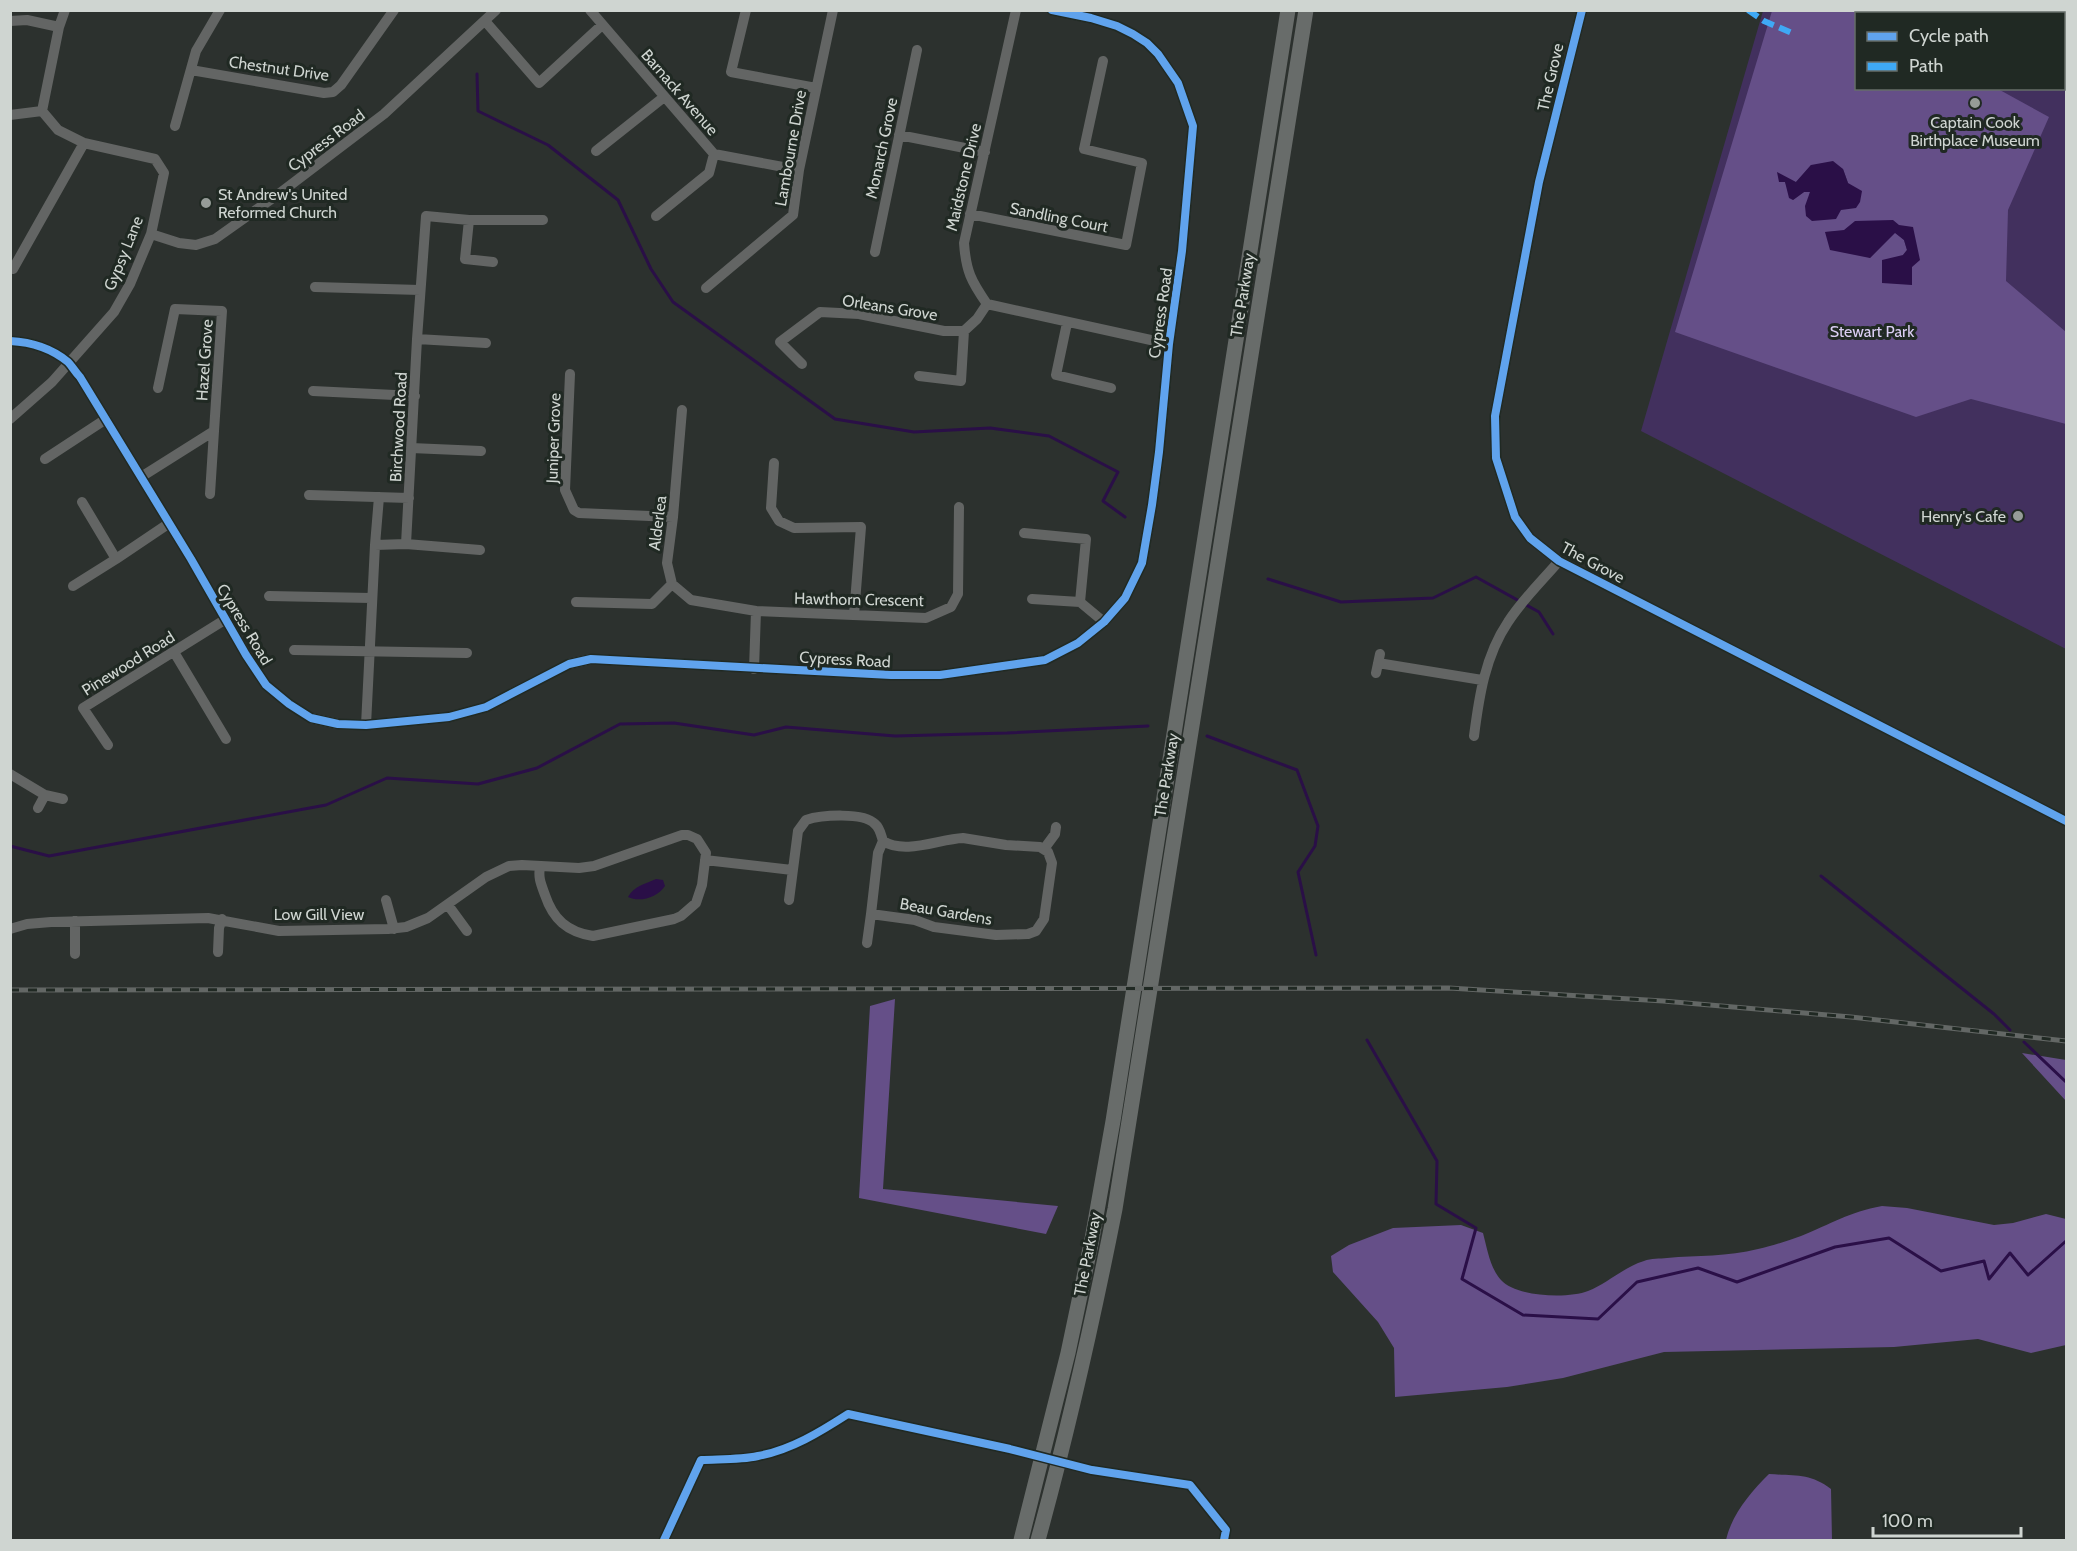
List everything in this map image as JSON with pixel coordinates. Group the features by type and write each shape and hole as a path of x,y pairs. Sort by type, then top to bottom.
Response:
{"highway":[{"path":"1276,89 1274,37 1278,10"},
{"name":"The Parkway","path":"1021,1540 1068,1353 1092,1239 1115,1109 1288,10"},
{"name":"The Parkway","path":"1038,1540 1073,1406 1095,1310 1114,1209 1306,10"},
{"path":"1296,73 1313,10"}],"street":[{"path":"42,111 59,27 65,10"},
{"path":"175,126 196,51 220,10"},
{"name":"Chestnut Drive","path":"191,70 324,93 333,92 342,85 394,10"},
{"name":"Cypress Road","path":"151,234 179,243 196,245 215,239 384,114 496,10"},
{"name":"Barnack Avenue","path":"590,10 714,154 799,171"},
{"path":"746,10 731,72 816,88"},
{"name":"Lambourne Drive","path":"706,288 793,215 799,171 833,10"},
{"name":"Maidstone Drive","path":"987,304 971,281 965,259 964,243 1016,10"},
{"name":"Cypress Road","path":"69,363 89,390 266,685 311,718 338,724 366,725 449,717 486,707 569,664 591,659 891,675 940,675 1045,660 1078,643 1104,622 1125,598 1142,563 1159,452 1169,344 1182,251 1193,126 1178,83 1158,54 1133,34 1092,14 1052,10"},
{"name":"The Grove","path":"1582,10 1573,38 1539,182 1495,416 1496,458 1515,517 1530,538 1559,561 2067,820"},
{"path":"10,21 27,20 59,27"},
{"path":"485,21 539,83 602,25"},
{"name":"Monarch Grove","path":"875,252 917,50"},
{"name":"Sandling Court","path":"970,214 1126,245 1142,163 1084,149 1103,61"},
{"path":"596,151 664,97"},
{"path":"10,115 42,111"},
{"path":"13,269 84,143 58,130 42,111"},
{"path":"899,135 985,152"},
{"name":"Gypsy Lane","path":"10,419 52,382 114,312 130,284 151,234 164,173 155,159 84,143"},
{"path":"656,216 709,173 714,154"},
{"name":"Birchwood Road","path":"406,544 426,216 469,220 543,220"},
{"path":"469,220 465,259 493,262"},
{"path":"315,287 420,290"},
{"path":"919,376 962,381 964,331 977,319 987,304 1169,344"},
{"name":"Hazel Grove","path":"158,388 175,309 222,311 210,494"},
{"name":"Orleans Grove","path":"802,364 780,342 820,312 859,314 944,331 964,331"},
{"path":"1067,323 1056,375 1111,388"},
{"path":"417,339 486,343"},
{"path":"10,341 40,346 69,363"},
{"name":"Juniper Grove","path":"570,374 565,490 574,510 579,513 673,517"},
{"path":"313,391 415,396"},
{"name":"Alderlea","path":"672,584 667,563 682,410"},
{"path":"45,459 106,419"},
{"path":"141,477 214,431"},
{"path":"411,448 482,451"},
{"path":"774,464 771,508 779,521 794,528 861,527 854,615"},
{"path":"309,495 409,498"},
{"path":"366,725 375,545 380,497"},
{"path":"82,502 116,559"},
{"name":"Hawthorn Crescent","path":"756,611 926,618 951,607 958,594 959,507"},
{"path":"73,586 168,524"},
{"path":"1024,533 1086,538 1080,602"},
{"path":"375,545 406,544 480,550"},
{"path":"1474,736 1482,680 1500,638 1508,622 1559,561"},
{"path":"576,602 652,604 672,584 691,600 756,611 754,669"},
{"path":"269,596 372,598"},
{"path":"1032,599 1080,602 1104,622"},
{"name":"Pinewood Road","path":"108,746 83,708 226,619"},
{"path":"294,650 467,653"},
{"path":"174,652 226,739"},
{"path":"1378,663 1482,680"},
{"path":"10,774 45,795 63,799"},
{"path":"38,808 45,795"},
{"path":"789,900 798,831 810,818 854,816 864,818 875,824 884,841 893,846 907,847 963,838 1044,849 1055,834 1056,826"},
{"name":"Low Gill View","path":"10,929 27,924 75,921 208,918 279,932 394,929 417,924 498,870 522,865 579,868 594,866 682,835 692,837 701,844 706,853 705,860"},
{"path":"867,944 878,853 884,841"},
{"name":"Beau Gardens","path":"871,914 920,921 934,927 996,935 1033,933 1039,929 1044,919 1052,863 1044,849"},
{"path":"540,867 538,877 549,909 568,929 593,936 681,916 696,903 700,894 705,860 792,870"},
{"path":"386,900 394,929"},
{"path":"448,905 467,931"},
{"path":"218,952 219,928 222,919"},
{"path":"75,921 75,954"}],"green space":[{"path":"1854,10 1858,12 1855,12 1855,90 2000,90 2049,117 2008,210 2006,281 2066,332 2066,424 1971,399 1916,417 1675,332 1772,11","holes":["1811,165 1843,169 1848,183 1809,198 1810,192 1804,192 1793,200 1785,182 1796,182","1913,227 1912,267 1903,255 1907,250 1904,240 1895,232 1870,258 1825,232"]},
{"name":"Stewart Park","path":"1763,11 2066,11 2066,649 1641,431"},
{"path":"895,999 883,1189 1058,1206 1046,1234 859,1198 870,1006"},
{"path":"2022,1053 2066,1060 2066,1101"},
{"path":"1882,1206 1907,1208 1994,1225 2013,1223 2046,1214 2066,1219 2066,1345 2031,1353 1978,1339 1894,1347 1664,1352 1563,1378 1507,1387 1395,1397 1394,1348 1378,1322 1333,1272 1331,1256 1349,1245 1393,1228 1461,1225 1483,1233 1494,1270 1508,1286 1543,1295 1568,1295 1588,1291 1647,1260 1747,1252 1801,1236 1850,1215"},
{"path":"1769,1474 1809,1478 1831,1489 1832,1540 1726,1540 1743,1504"}],"shaded area":[{"path":"1833,161 1843,169 1848,183 1862,191 1860,202 1856,208 1841,210 1836,219 1812,221 1806,216 1805,206 1810,192 1804,192 1793,200 1789,198 1785,182 1779,182 1777,172 1796,182 1811,165"},
{"path":"1893,220 1899,225 1913,227 1920,260 1912,267 1912,285 1882,283 1882,260 1903,255 1907,250 1904,240 1895,233 1870,258 1830,250 1825,232 1844,230 1855,221"},
{"path":"656,879 663,880 665,886 658,893 643,899 628,897 637,888"}],"waterway":[{"path":"477,74 478,111 548,145 618,200 651,269 673,302 835,419 914,432 990,428 1049,436 1118,472 1103,501 1125,517"},
{"path":"1268,579 1341,602 1433,598 1476,577 1539,612 1553,634"},
{"path":"10,846 49,856 326,805 387,778 478,784 537,768 620,724 674,723 754,735 786,727 895,736 1148,726"},
{"path":"1207,736 1297,770 1318,826 1315,846 1298,872 1316,955"},
{"path":"1821,876 1994,1014 2010,1030"},
{"path":"1367,1040 1437,1161 1436,1204 1476,1228 1462,1279 1523,1315 1598,1319 1637,1282 1698,1268 1737,1282 1835,1247 1889,1238 1941,1271 1984,1261 1989,1279 2010,1253 2028,1275 2066,1241"},
{"path":"2024,1042 2066,1082"}],"railway":[{"path":"10,990 1449,988 1663,1001 1851,1017 2066,1041"}],"marked path":[{"path":"1748,10 1764,21 1792,33"}],"cycle path":[{"path":"10,341 33,344 48,349 71,365 266,685 311,718 338,724 366,725 449,717 486,707 569,664 591,659 891,675 940,675 1045,660 1078,643 1104,622 1125,598 1142,563 1159,452 1169,344 1182,251 1193,126 1178,83 1158,54 1147,43 1117,26 1052,10"},
{"path":"1582,10 1539,182 1495,416 1496,458 1515,517 1530,538 1559,561 2066,821"},
{"path":"664,1540 701,1460 744,1458 770,1453 805,1440 848,1414 1010,1449 1092,1470 1190,1485 1226,1530 1224,1540"}],"place":[{"name":"Captain Cook Birthplace Museum","path":"1975,103"},
{"name":"St Andrew's United Reformed Church","path":"206,203"},
{"name":"Henry's Cafe","path":"2018,516"}]}
